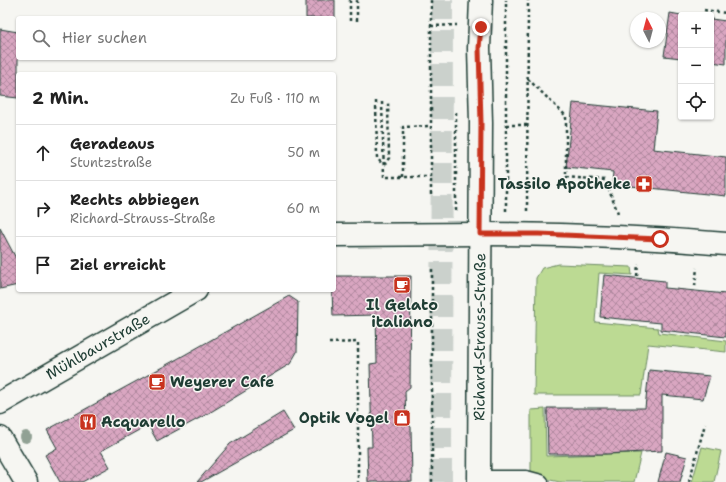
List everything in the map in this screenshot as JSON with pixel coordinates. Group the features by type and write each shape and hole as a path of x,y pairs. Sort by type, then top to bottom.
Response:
{"street":[{"name":"Richard-Strauss-Straße","path":"479,480 481,123 479,48 481,0"},
{"path":"336,235 539,234 660,239 726,244"},
{"name":"Mühlbaurstraße","path":"0,404 193,292"},
{"path":"0,438 26,482"}],"lane":[{"path":"479,480 526,478 541,482"}],"path":[{"path":"350,0 350,23"},
{"path":"357,0 357,23"},
{"path":"431,0 431,196"},
{"path":"505,234 507,125 506,0"},
{"path":"527,215 528,0"},
{"path":"704,10 726,13"},
{"path":"431,26 463,25"},
{"path":"528,79 566,116 566,177 605,180 618,213"},
{"path":"383,166 390,158 388,101"},
{"path":"376,102 377,158 383,166"},
{"path":"382,102 384,177 431,177"},
{"path":"502,125 527,125"},
{"path":"403,177 403,127 431,126"},
{"path":"636,276 638,264"},
{"path":"695,286 698,268"},
{"path":"432,269 432,482"},
{"path":"329,343 358,342 358,482"},
{"path":"689,482 705,424"}],"green space":[{"path":"558,264 631,267 632,275 599,273 595,322 658,328 659,333 726,341 726,352 648,344 641,395 534,395 536,278 542,268"},
{"path":"545,409 546,456 641,453 634,482 560,482 531,476 531,410"},
{"path":"702,447 721,451 714,482 692,482"}],"building":[{"path":"306,0 335,0 335,16 306,16"},
{"path":"670,13 678,14 678,58 664,56"},
{"path":"714,19 726,21 726,64 714,62"},
{"path":"0,29 16,32 16,60 18,60 18,72 16,72 16,98 0,96"},
{"path":"573,103 657,111 653,149 726,157 726,196 612,184 613,172 566,167"},
{"path":"0,228 16,258 16,285 0,289"},
{"path":"604,275 665,281 665,288 726,294 726,337 661,330 661,323 600,317"},
{"path":"336,276 411,276 410,387 405,391 406,422 411,427 412,482 368,482 367,447 372,447 370,364 377,363 376,315 333,316 332,292 336,292"},
{"path":"289,296 298,302 297,352 290,364 209,413 157,441 148,425 101,451 110,467 82,482 60,482 45,455 57,448 47,430"},
{"path":"649,370 710,376 703,399 662,395 662,451 606,454 548,454 547,408 645,408"},
{"path":"283,412 294,430 201,482 197,482 230,444"},
{"path":"666,452 687,457 680,482 658,482"}],"tunnel":[{"path":"441,482 442,0"}],"place":[{"name":"Tassilo Apotheke","path":"644,184"},
{"name":"Il Gelato italiano","path":"402,285"},
{"name":"Weyerer Cafe","path":"157,382"},
{"name":"Optik Vogel","path":"402,418"},
{"name":"Acquarello","path":"88,422"}],"route":[{"path":"481,27 479,48 481,123 479,185 480,234 539,234 660,239"}]}
